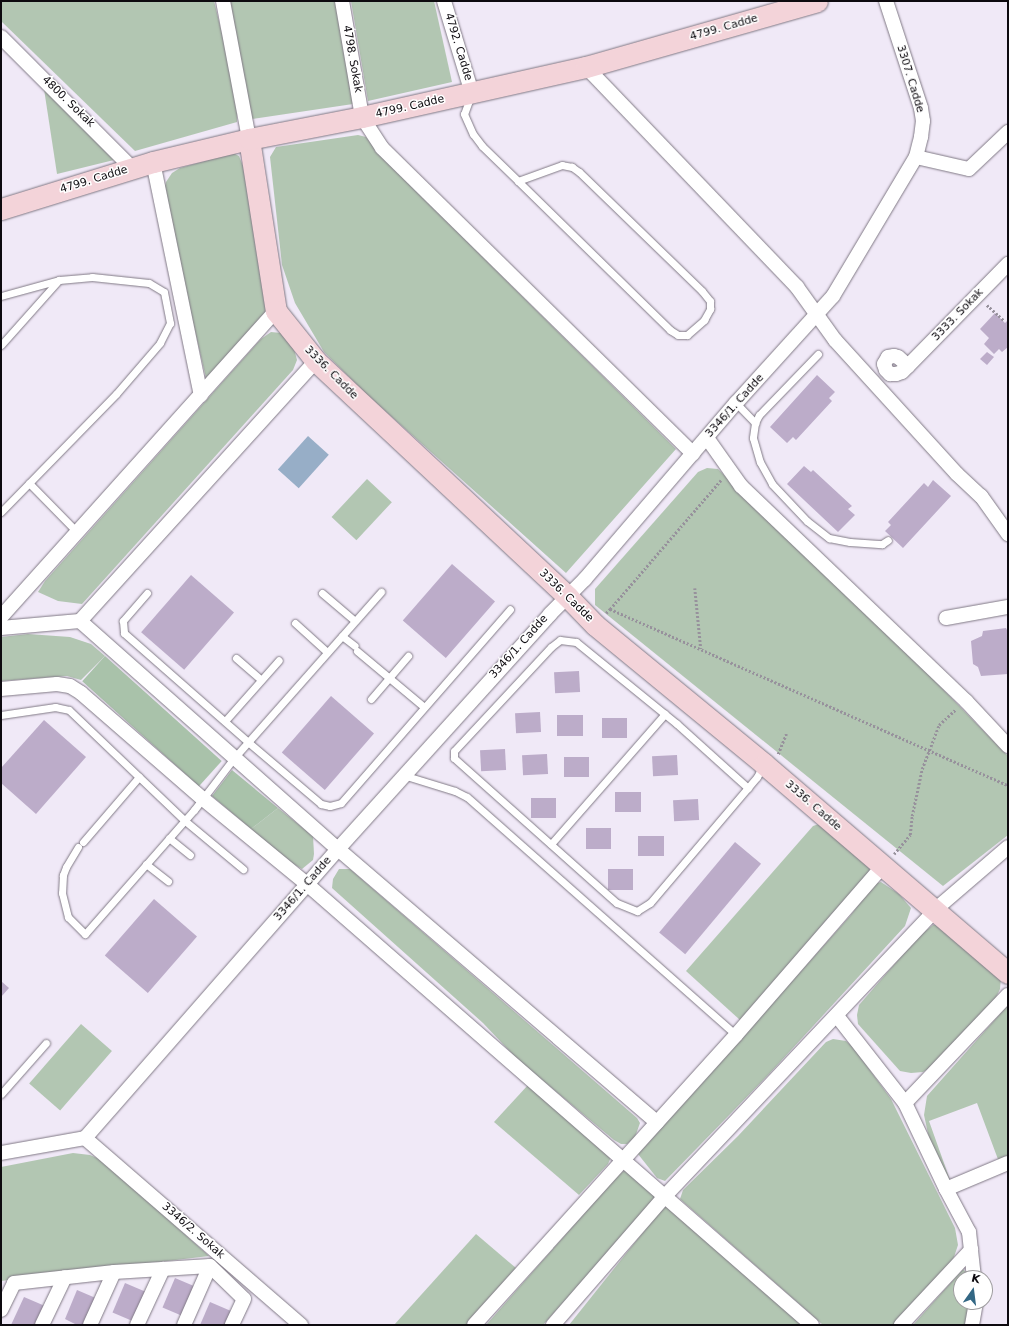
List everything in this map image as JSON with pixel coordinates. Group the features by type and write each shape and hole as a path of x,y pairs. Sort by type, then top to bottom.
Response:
{"street":[{"path":"223,1 248,140"},
{"name":"4798. Sokak","path":"342,1 362,118"},
{"name":"4792. Cadde","path":"444,1 472,93"},
{"name":"4799. Cadde","path":"1,209 152,162 248,140 362,118 586,66 817,1"},
{"name":"3307. Cadde","path":"886,1 921,108 923,121 916,157"},
{"name":"4800. Sokak","path":"1,37 133,169"},
{"path":"586,66 797,288 841,346 957,474 981,496 1008,534"},
{"path":"362,118 382,148 693,454"},
{"path":"916,157 969,169 1008,132"},
{"name":"3336. Cadde","path":"248,140 276,311 316,361 567,596 595,625 764,764 883,866 936,909 1008,973"},
{"name":"3346/1. Cadde","path":"85,1138 403,775 567,596 585,579 736,403 818,315 834,296 916,157"},
{"path":"152,162 201,395"},
{"name":"3333. Sokak","path":"908,366 1008,264"},
{"path":"1,617 276,311"},
{"path":"1,628 80,621 316,361"},
{"path":"706,438 741,486 966,701 1008,746"},
{"path":"946,618 1008,607"},
{"path":"80,621 234,758 658,1122"},
{"path":"1,689 57,684 70,686 81,693 202,798 308,884 812,1325"},
{"path":"553,1325 665,1196 837,1016 936,909 1008,847"},
{"path":"474,1325 736,1035 883,866"},
{"path":"905,1103 1008,995"},
{"path":"837,1016 905,1103 946,1189 969,1232 973,1270"},
{"path":"1,1153 85,1138"},
{"name":"3346/2. Sokak","path":"85,1138 301,1325"},
{"path":"946,1189 1008,1163"},
{"path":"901,1325 971,1250"},
{"path":"184,1325 210,1266"},
{"path":"1,1310 14,1283 114,1272 210,1266 244,1298 232,1325"},
{"path":"137,1325 163,1269"},
{"path":"90,1325 114,1272"},
{"path":"42,1325 64,1277"},
{"path":"972,1325 975,1310"}],"lane":[{"path":"472,93 464,114 473,134 518,181 670,330 678,334 687,335 704,320 710,309 710,301 702,291 579,172 572,167 562,165 518,181"},
{"path":"1,296 59,280 92,277 149,283 164,292 170,322 160,343 116,394 1,512"},
{"path":"1,345 59,280"},
{"path":"818,354 759,415 755,423 753,438 760,462 772,484 807,521 829,538 850,542 882,544 888,540"},
{"path":"736,403 755,423"},
{"path":"29,483 77,532"},
{"path":"140,777 80,844 63,875 62,893 68,917 85,934 169,838 234,758 381,592"},
{"path":"147,593 123,621 124,633 321,804 336,806 341,803 510,608"},
{"path":"322,593 355,621"},
{"path":"295,623 327,652"},
{"path":"342,636 424,707"},
{"path":"748,788 665,714 576,642 560,640 551,647 454,751 454,758 617,903 637,910 650,903 748,788 764,764"},
{"path":"371,699 408,656"},
{"path":"236,658 261,680"},
{"path":"225,721 279,660"},
{"path":"1,715 50,707 65,708 184,820 243,869"},
{"path":"551,844 665,714"},
{"path":"403,775 455,791 467,797 736,1035"},
{"path":"169,838 190,855"},
{"path":"146,864 168,881"},
{"path":"1,1094 46,1043"}],"path":[{"path":"977,295 1004,321"},
{"path":"595,625 729,471"},
{"path":"695,588 701,649"},
{"path":"610,609 1008,786"},
{"path":"883,866 910,835 914,803 929,750 939,725 966,701"}],"green space":[{"path":"1,1 214,1 237,94 237,122 135,151 1,21"},
{"path":"229,1 336,1 353,104 252,119"},
{"path":"351,1 434,1 452,82 368,101"},
{"path":"44,89 114,160 57,174"},
{"path":"358,135 366,137 379,154 676,449 566,573 364,392 324,352 295,303 282,265 270,157 276,147"},
{"path":"233,153 239,156 243,166 269,303 267,312 206,378 163,195 166,182 172,173 180,168"},
{"path":"271,332 281,333 294,349 297,360 293,370 82,604 58,601 38,592 45,581 261,339"},
{"path":"707,468 718,469 932,678 1008,756 1008,835 943,886 595,605 595,589 698,472"},
{"path":"367,479 392,502 356,540 332,517"},
{"path":"28,634 70,637 91,644 105,656 81,680 67,676 1,681 1,637"},
{"path":"105,656 222,761 199,786 82,681"},
{"path":"232,770 278,808 251,829 212,796"},
{"path":"278,808 313,836 313,860 302,869 285,859 251,829"},
{"path":"819,824 870,867 869,872 740,1020 686,971 813,826"},
{"path":"339,869 350,869 637,1118 640,1123 635,1137 627,1144 621,1144 614,1140 517,1059 483,1023 332,888 333,879"},
{"path":"881,882 899,894 911,908 905,926 770,1073 665,1181 657,1178 638,1154 850,916 874,884"},
{"path":"933,925 939,925 1001,977 1000,989 994,1002 935,1065 923,1072 911,1073 900,1071 858,1024 857,1015 859,1005 919,936"},
{"path":"1008,1005 1008,1158 999,1162 977,1103 929,1121 950,1180 947,1182 929,1138 924,1115 927,1096"},
{"path":"81,1024 112,1051 60,1111 29,1084"},
{"path":"833,1039 846,1041 853,1047 891,1099 955,1228 958,1245 954,1257 947,1267 895,1325 823,1325 680,1199 683,1190 738,1136 826,1042"},
{"path":"528,1085 611,1157 608,1164 579,1195 494,1122"},
{"path":"73,1153 90,1155 104,1161 209,1256 1,1281 1,1167"},
{"path":"625,1170 656,1196 653,1203 543,1325 486,1325 616,1177"},
{"path":"667,1205 804,1325 569,1325 660,1211"},
{"path":"476,1234 516,1268 466,1325 394,1325"},
{"path":"953,1280 953,1310 970,1310 967,1325 913,1325"}],"water":[{"path":"308,436 329,455 299,488 278,469"}],"building":[{"path":"995,313 1005,323 1008,320 1008,347 1002,352 999,349 994,354 984,344 989,338 980,329"},
{"path":"987,352 994,357 987,365 980,359"},
{"path":"817,375 835,392 829,398 832,401 796,440 793,437 787,443 770,427"},
{"path":"804,466 811,472 813,470 852,506 848,509 855,515 838,532 787,484"},
{"path":"933,480 951,496 903,548 885,531 891,525 888,522 924,483 928,487"},
{"path":"452,564 495,601 446,658 403,621"},
{"path":"191,575 234,612 184,670 141,632"},
{"path":"1006,628 1008,632 1008,674 981,676 978,667 973,664 971,641 982,636 983,631"},
{"path":"579,671 580,692 555,693 554,672"},
{"path":"331,696 374,733 325,790 282,753"},
{"path":"540,712 541,732 516,733 515,713"},
{"path":"557,715 583,715 583,736 557,736"},
{"path":"602,718 627,718 627,738 602,738"},
{"path":"44,720 86,757 36,814 1,783 1,768"},
{"path":"505,749 506,770 481,771 480,750"},
{"path":"547,754 548,774 523,775 522,755"},
{"path":"677,755 678,775 653,776 652,756"},
{"path":"564,757 589,757 589,777 564,777"},
{"path":"615,792 641,792 641,812 615,812"},
{"path":"531,798 556,798 556,818 531,818"},
{"path":"698,799 699,820 674,821 673,800"},
{"path":"586,828 611,828 611,849 586,849"},
{"path":"638,836 664,836 664,856 638,856"},
{"path":"735,842 761,864 685,954 659,932"},
{"path":"608,869 633,869 633,890 608,890"},
{"path":"154,899 197,936 148,993 105,956"},
{"path":"1,981 9,988 1,997"},
{"path":"175,1278 196,1287 184,1316 162,1307"},
{"path":"125,1283 146,1292 134,1321 112,1312"},
{"path":"77,1290 98,1299 87,1325 77,1325 65,1319"},
{"path":"24,1297 45,1306 36,1325 11,1325"},
{"path":"210,1302 231,1311 225,1325 200,1325"}]}
